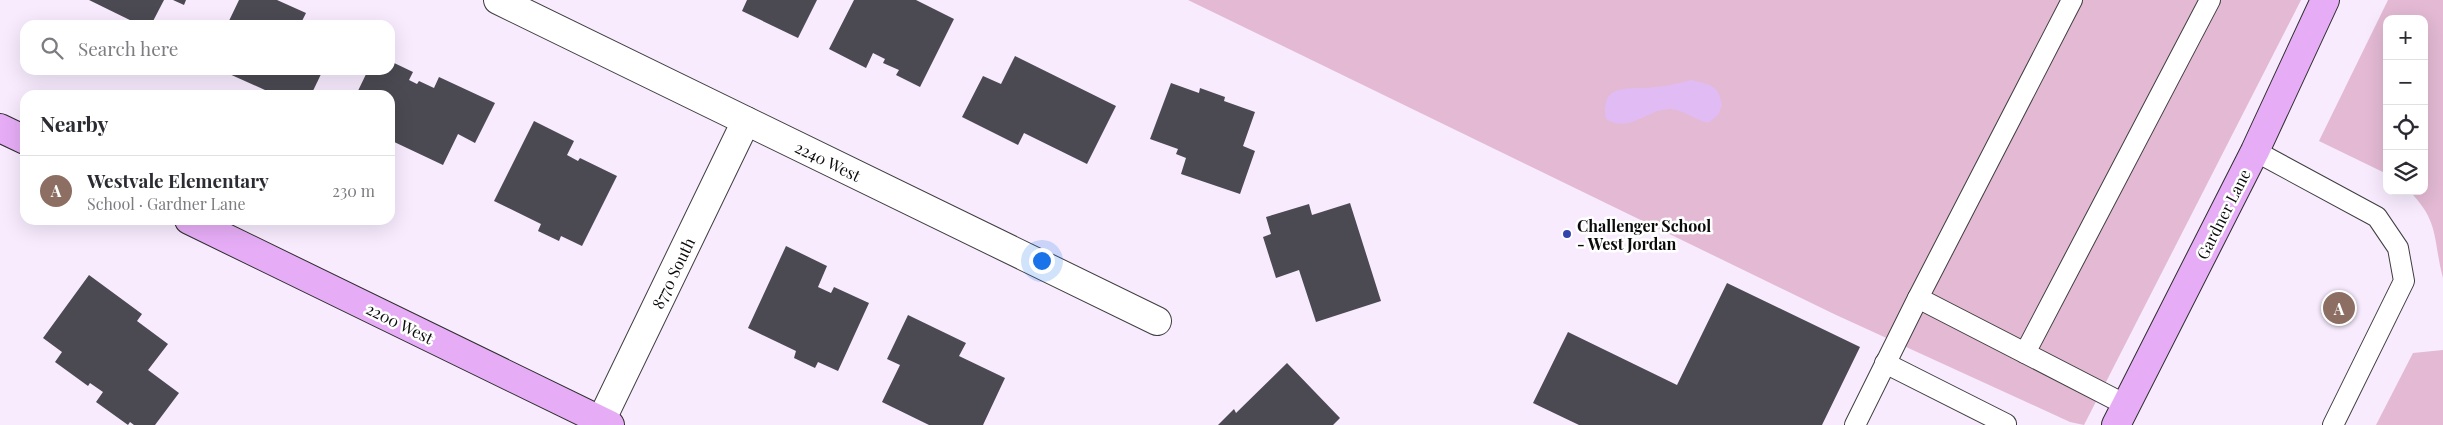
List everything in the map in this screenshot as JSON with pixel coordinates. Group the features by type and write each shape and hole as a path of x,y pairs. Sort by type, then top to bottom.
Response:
{"street":[{"name":"2240 West","path":"498,0 1157,322"},
{"name":"Gardner Lane","path":"2121,415 2255,152 2326,0"},
{"name":"8770 South","path":"603,424 746,121"},
{"path":"0,128 20,138"},
{"name":"2200 West","path":"199,225 603,424"}],"lane":[{"path":"1855,425 1918,298 2072,0"},
{"path":"2025,353 2210,0"},
{"path":"2255,152 2377,217 2398,248 2404,281 2333,425"},
{"path":"1918,298 2025,353 2121,415"},
{"path":"1885,363 2002,425"}],"shaded area":[{"path":"1188,0 2301,0 2084,425 2070,422 1834,314"},
{"path":"2388,0 2443,0 2443,278 2431,222 2413,195 2428,195 2428,15 2383,15 2383,172 2319,141"},
{"path":"2443,350 2443,425 2376,425 2413,353"}],"sand":[{"path":"1691,80 1713,87 1719,93 1722,106 1718,115 1708,123 1671,109 1662,110 1623,124 1606,119 1605,107 1612,93 1627,89 1660,87"}],"building":[{"path":"89,0 164,0 154,20 130,20"},
{"path":"173,0 186,0 184,5"},
{"path":"239,0 277,0 306,13 302,20 229,20"},
{"path":"747,0 817,0 798,38 742,11"},
{"path":"854,0 916,0 954,19 920,87 896,75 899,70 883,63 885,59 873,53 866,68 829,49"},
{"path":"1015,56 1116,106 1087,164 1024,133 1018,145 962,117 983,76 1001,84"},
{"path":"395,63 413,72 409,80 417,84 419,81 434,88 439,77 495,103 475,143 458,134 443,165 395,142 395,90 358,90 366,75 395,75"},
{"path":"231,75 321,75 313,90 265,90"},
{"path":"1171,83 1199,93 1200,88 1225,97 1224,101 1255,112 1243,146 1255,151 1240,194 1181,174 1186,158 1176,154 1178,149 1150,139"},
{"path":"534,121 574,141 567,155 578,161 580,158 617,176 582,246 561,236 559,241 538,231 541,224 494,201"},
{"path":"1350,203 1381,301 1316,322 1299,270 1276,278 1263,237 1271,234 1266,217 1309,204 1312,215"},
{"path":"786,246 827,266 818,287 831,293 834,287 869,303 838,371 818,362 815,368 794,358 796,351 748,328"},
{"path":"89,275 142,314 137,321 168,344 148,370 179,393 155,425 134,425 130,422 128,425 96,402 103,392 90,383 88,386 55,362 62,352 43,338"},
{"path":"1727,283 1860,347 1822,425 1579,425 1533,403 1568,332 1677,385"},
{"path":"908,315 966,343 959,356 1005,378 983,425 929,425 882,402 900,365 887,359"},
{"path":"1287,363 1340,418 1333,425 1218,425 1234,409 1236,413"}],"place":[{"name":"Challenger School - West Jordan","path":"1567,234"},
{"name":"Westvale Elementary","path":"2339,308"}]}
